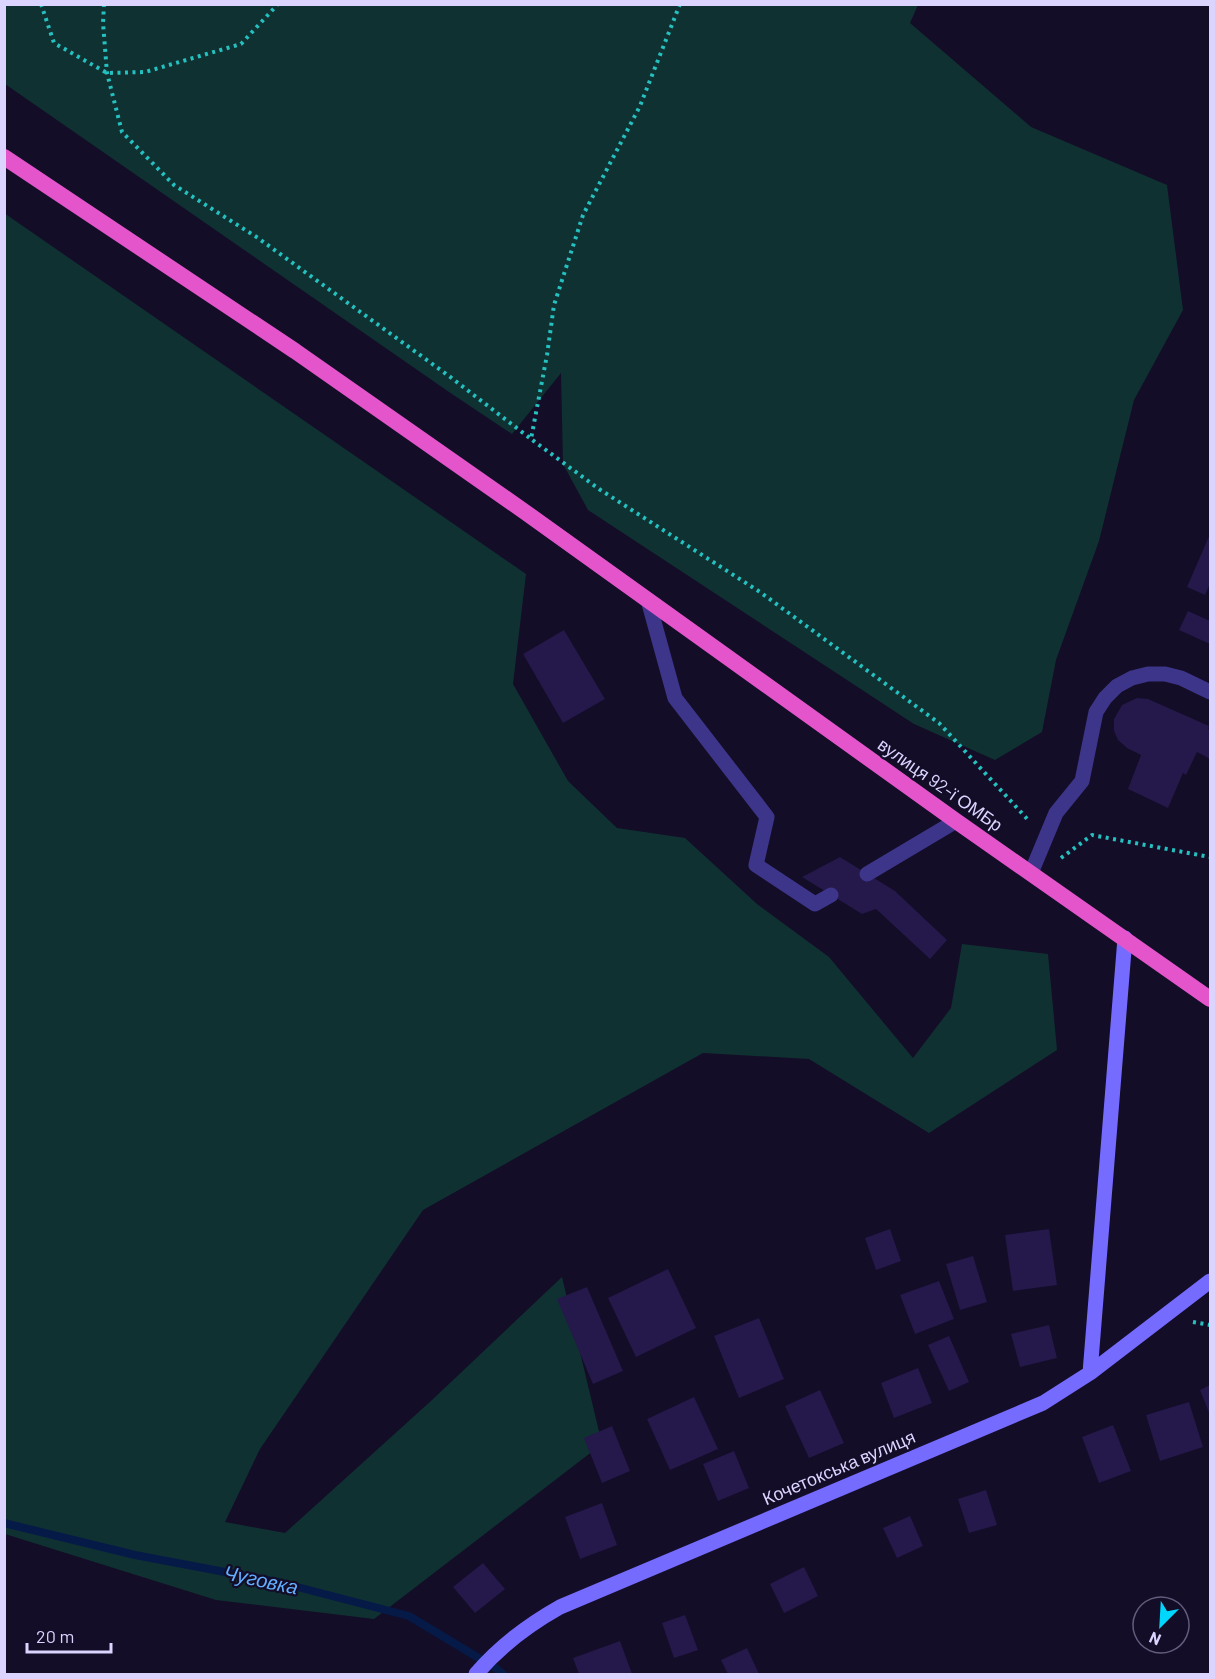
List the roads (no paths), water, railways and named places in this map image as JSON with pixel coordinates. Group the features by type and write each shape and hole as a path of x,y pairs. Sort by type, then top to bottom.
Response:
{"highway":[{"name":"вулиця 92-ї ОМБр","path":"4,157 295,351 1210,999"}],"main road":[{"path":"1090,1373 1125,939"},
{"name":"Кочетокська вулиця","path":"477,1674 495,1653 537,1620 560,1607 1043,1402 1090,1373 1210,1281"}],"lane":[{"path":"648,600 675,698 767,817 756,865 815,904 831,895"},
{"path":"1034,875 1044,839 1056,813 1082,781 1096,712 1105,698 1117,686 1132,678 1148,674 1165,674 1181,678 1210,692"},
{"path":"867,873 956,821"}],"waterway":[{"name":"Чуговка","path":"4,1523 135,1555 278,1582 409,1616 503,1674"}]}
